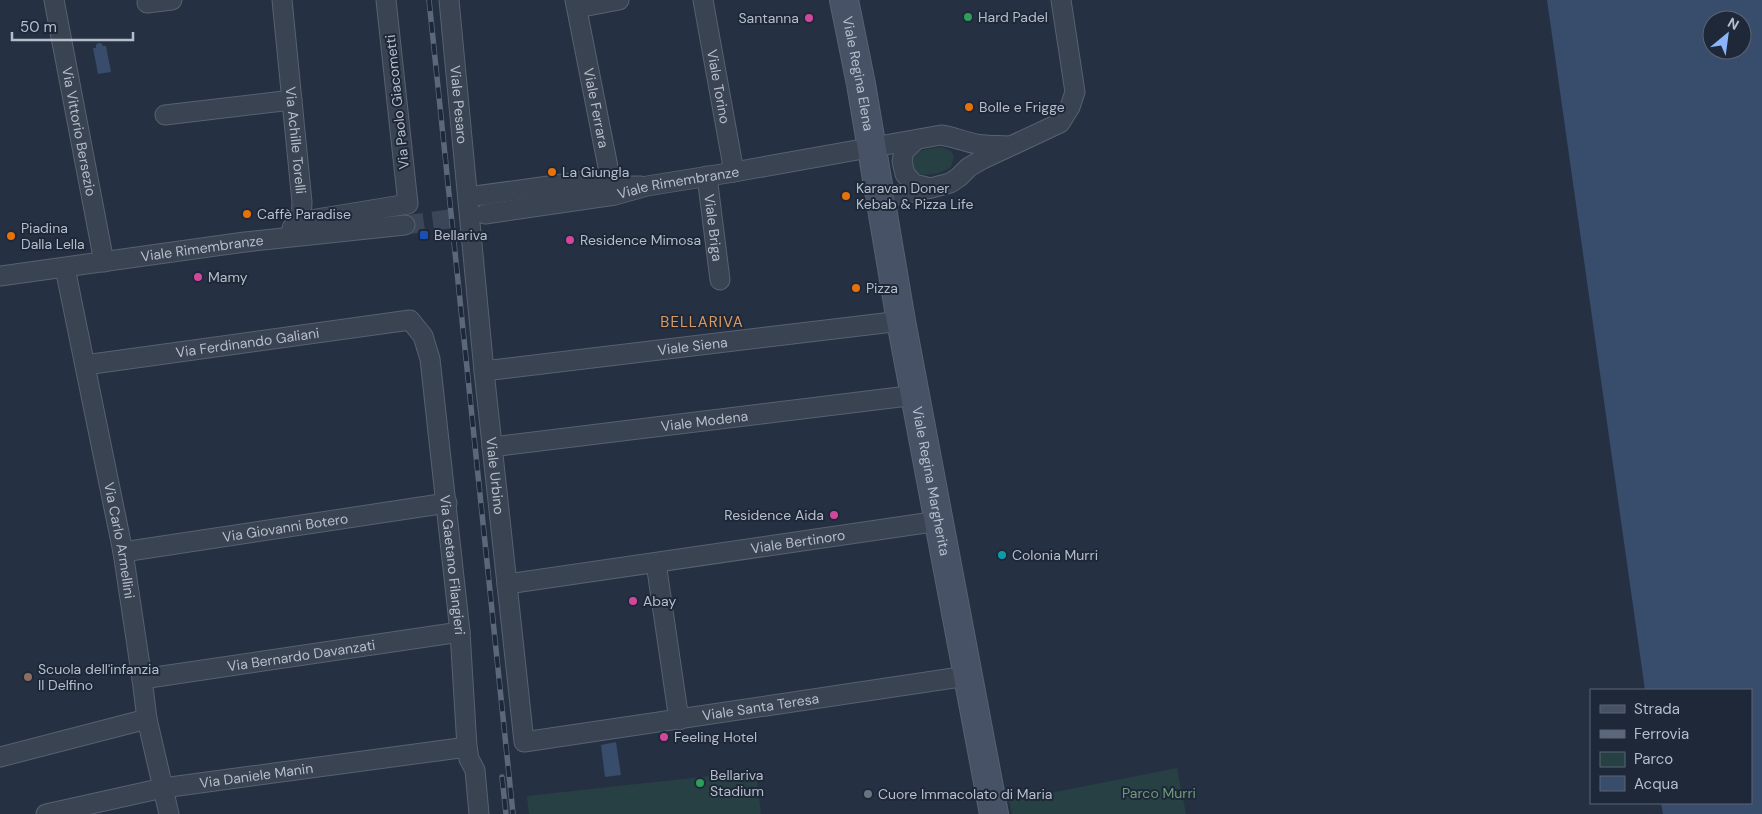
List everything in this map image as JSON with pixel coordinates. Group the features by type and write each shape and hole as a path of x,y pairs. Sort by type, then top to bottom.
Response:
{"street":[{"name":"Via Vittorio Bersezio","path":"54,0 104,262"},
{"path":"147,3 172,0"},
{"name":"Via Achille Torelli","path":"282,0 302,202 302,213 298,222"},
{"name":"Via Paolo Giacometti","path":"298,222 408,204 386,0"},
{"name":"Viale Pesaro","path":"449,0 473,210"},
{"path":"576,4 619,0"},
{"name":"Viale Torino","path":"703,0 734,172"},
{"name":"Viale Regina Elena","path":"844,0 861,84 871,148"},
{"path":"879,198 950,183 969,167 1060,123 1070,106 1075,92 1061,0"},
{"name":"Viale Ferrara","path":"576,4 610,177 626,186 647,186"},
{"path":"165,115 292,100"},
{"path":"931,188 914,184 905,174 902,161 904,151 916,140 939,135 952,136 978,144 1010,146"},
{"path":"939,135 955,143 961,151 962,161 959,177"},
{"name":"Viale Rimembranze","path":"473,210 615,196 647,186 916,140"},
{"name":"Viale Regina Margherita","path":"871,148 901,321 994,814"},
{"name":"Viale Briga","path":"707,176 720,280"},
{"path":"473,210 606,178"},
{"path":"473,210 612,200"},
{"name":"Viale Urbino","path":"473,210 484,371 524,742"},
{"path":"245,242 293,228 298,222"},
{"name":"Viale Rimembranze","path":"0,276 245,242 405,225"},
{"name":"Via Carlo Armellini","path":"65,268 123,552 146,719 169,814"},
{"name":"Via Ferdinando Galiani","path":"85,365 410,320"},
{"name":"Via Gaetano Filangieri","path":"410,320 423,336 430,359 460,632 467,747 475,770 479,814"},
{"name":"Viale Siena","path":"484,371 901,321"},
{"name":"Viale Modena","path":"492,447 916,395"},
{"name":"Via Giovanni Botero","path":"123,552 447,504"},
{"name":"Viale Bertinoro","path":"507,584 939,521"},
{"path":"656,563 679,720"},
{"name":"Via Bernardo Davanzati","path":"142,679 460,632"},
{"name":"Viale Santa Teresa","path":"524,742 967,676"},
{"path":"0,757 146,719"},
{"name":"Via Daniele Manin","path":"46,814 163,788 467,747"}],"green space":[{"path":"941,147 951,151 954,157 951,167 942,172 932,174 922,174 913,171 910,160 913,156 924,150"},
{"name":"Parco Murri","path":"1177,768 1186,814 1012,814 1009,801"},
{"name":"Bellariva Stadium","path":"756,771 761,814 529,814 527,796"}],"water":[{"path":"1547,0 1762,0 1762,814 1663,814 1661,804 1752,804 1752,689 1645,689"},
{"path":"98,43 106,46 111,72 98,74 93,48 96,48"},
{"path":"616,742 621,775 605,777 601,745"}],"tunnel":[{"path":"405,225 485,214"}],"railway":[{"path":"429,0 513,814"},
{"path":"502,777 506,814"}],"place":[{"name":"Hard Padel","path":"968,17"},
{"name":"Santanna","path":"809,18"},
{"name":"Bolle e Frigge","path":"969,107"},
{"name":"La Giungla","path":"552,172"},
{"name":"Karavan Doner Kebab & Pizza Life","path":"846,196"},
{"name":"Caffè Paradise","path":"247,214"},
{"name":"Bellariva","path":"424,235"},
{"name":"Piadina Dalla Lella","path":"11,236"},
{"name":"Residence Mimosa","path":"570,240"},
{"name":"Mamy","path":"198,277"},
{"name":"Pizza","path":"856,288"},
{"name":"Residence Aida","path":"834,515"},
{"name":"Colonia Murri","path":"1002,555"},
{"name":"Abay","path":"633,601"},
{"name":"Scuola dell'infanzia Il Delfino","path":"28,677"},
{"name":"Feeling Hotel","path":"664,737"},
{"name":"Bellariva Stadium","path":"700,783"},
{"name":"Cuore Immacolato di Maria","path":"868,794"}],"district":[{"name":"BELLARIVA","path":"702,322"}]}
